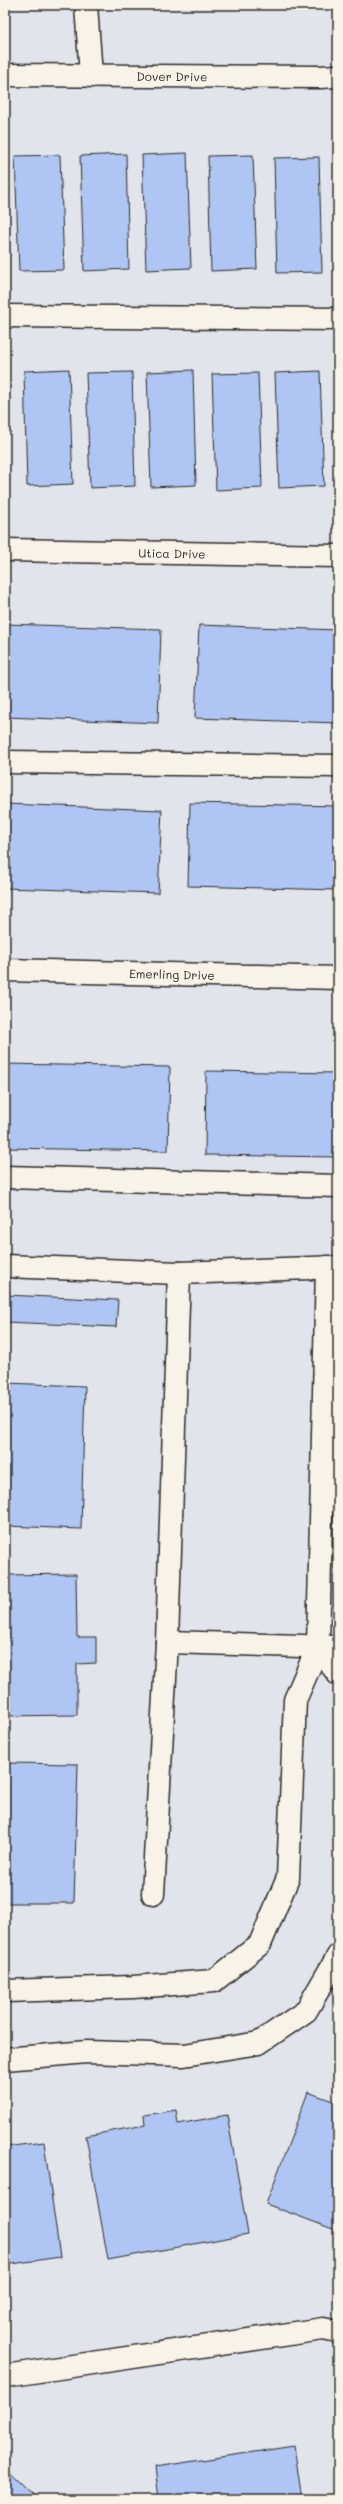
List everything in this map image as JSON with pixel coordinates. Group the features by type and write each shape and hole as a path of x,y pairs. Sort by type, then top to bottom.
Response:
{"street":[{"path":"86,5 91,76"},
{"name":"Dover Drive","path":"5,75 338,76"},
{"path":"5,316 338,320"},
{"name":"Utica Drive","path":"5,550 338,556"},
{"path":"5,762 338,766"},
{"name":"Emerling Drive","path":"5,970 338,978"},
{"path":"5,1177 338,1186"},
{"path":"5,1266 179,1273 332,1267 328,1647 338,1674"},
{"path":"153,1894 166,1642 179,1273"},
{"path":"166,1642 328,1647"},
{"path":"5,1991 132,1987 214,1981 260,1944 288,1878 295,1700 328,1647"},
{"path":"5,2059 87,2052 184,2055 259,2043 306,2011 338,1956"},
{"path":"5,2376 323,2328 338,2332"}],"building":[{"path":"187,153 191,268 146,270 142,155"},
{"path":"126,154 129,269 84,271 80,156"},
{"path":"60,155 64,270 19,271 15,156"},
{"path":"253,155 257,269 211,271 208,156"},
{"path":"319,157 322,272 277,273 274,158"},
{"path":"69,369 73,484 27,486 24,371"},
{"path":"193,370 196,485 151,487 147,372"},
{"path":"320,371 324,486 279,488 275,373"},
{"path":"132,372 135,486 90,488 86,373"},
{"path":"258,373 262,488 216,490 212,374"},
{"path":"5,624 161,629 158,723 5,717"},
{"path":"199,625 338,630 338,723 195,718"},
{"path":"190,803 338,806 338,890 188,886"},
{"path":"5,804 162,810 158,893 5,888"},
{"path":"5,1064 170,1067 168,1151 5,1148"},
{"path":"206,1071 338,1073 338,1157 205,1155"},
{"path":"5,1295 118,1300 116,1327 5,1322"},
{"path":"5,1383 85,1386 81,1529 5,1526"},
{"path":"76,1574 77,1637 96,1637 96,1663 77,1664 77,1715 5,1716 5,1575"},
{"path":"5,1763 78,1764 74,1903 5,1903"},
{"path":"308,2092 338,2103 338,2231 266,2204"},
{"path":"176,2110 178,2124 227,2115 248,2234 108,2260 86,2136 145,2125 144,2115"},
{"path":"44,2142 60,2257 5,2265 5,2147"},
{"path":"294,2446 302,2499 159,2499 155,2467"},
{"path":"5,2468 38,2499 5,2499"}]}
